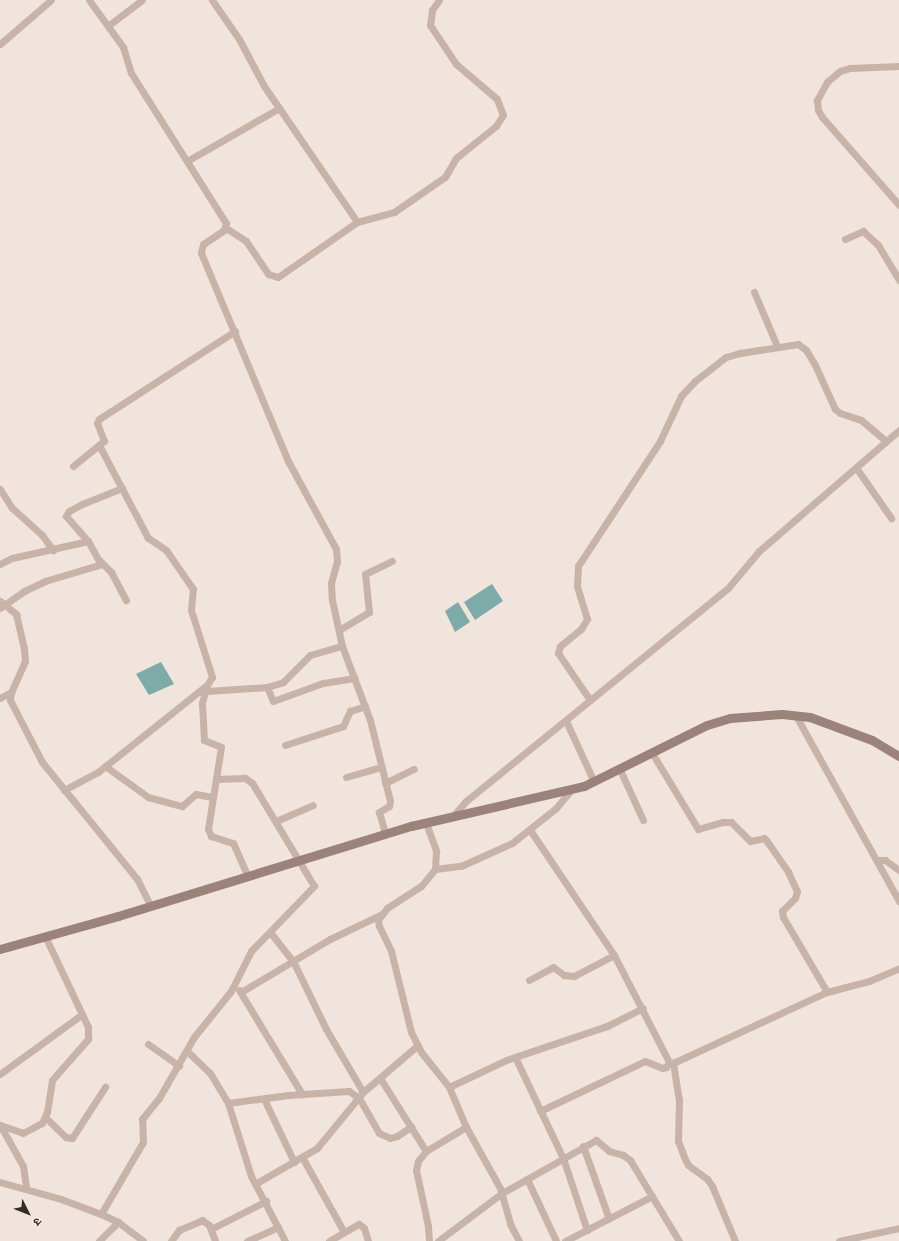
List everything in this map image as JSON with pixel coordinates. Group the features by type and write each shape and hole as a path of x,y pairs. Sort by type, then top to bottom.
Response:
{"street":[{"path":"0,44 51,0"},
{"path":"89,0 109,25 123,47 131,73 226,223 226,228"},
{"path":"109,25 142,0"},
{"path":"212,0 239,39 279,108 357,222"},
{"path":"226,228 246,241 268,274 274,277 295,266 357,222 394,212 445,177 456,158 501,120 503,115 497,99 456,64 430,25 432,10 440,0"},
{"path":"899,66 850,68 840,71 827,82 817,100 818,110 822,117 899,205"},
{"path":"187,161 279,108"},
{"path":"226,228 203,244 201,253 235,331 288,461 336,549 337,561 331,583 342,646 366,706 380,767 391,803 379,812 385,833"},
{"path":"845,239 863,231 878,245 899,280"},
{"path":"754,292 777,346"},
{"path":"73,466 105,439 97,423 99,419 235,331"},
{"path":"590,700 560,657 558,650 581,629 587,619 577,586 578,566 582,558 626,496 666,430 681,396 695,381 726,357 777,346 802,345 815,365 835,409 870,426 886,440"},
{"path":"452,817 466,801 728,588 759,551 857,469 886,440 899,430"},
{"path":"99,445 148,538 166,550 193,589 191,610 212,673 211,680 202,703 204,740 222,747 212,797 209,833 233,843 247,875"},
{"path":"857,469 891,518"},
{"path":"122,488 66,514 67,519 88,541 102,564 111,572 126,600"},
{"path":"0,489 12,508 42,535 53,550"},
{"path":"0,564 12,558 88,541"},
{"path":"339,630 369,612 365,574 392,561"},
{"path":"102,564 45,581 2,604 18,618 25,661 11,692 10,700 36,753 64,790 137,879 150,906"},
{"path":"64,790 105,766 207,688 267,687 288,678 310,656 342,646"},
{"path":"267,687 270,699 276,701 323,683 355,678"},
{"path":"0,698 11,692"},
{"path":"285,745 343,726 350,711 366,706"},
{"path":"0,949 150,906 385,833 594,782 707,725 730,718 782,714 810,717 860,735 899,756"},
{"path":"796,716 899,900"},
{"path":"566,721 594,782"},
{"path":"652,753 698,829 723,822 731,822 750,841 764,838 766,840 788,872 797,891 795,898 782,911 783,917 827,992"},
{"path":"105,766 148,797 182,806 196,794 212,797"},
{"path":"346,777 380,767"},
{"path":"385,783 414,769"},
{"path":"620,770 643,820"},
{"path":"101,1214 143,1142 142,1119 159,1098 187,1051 234,984 251,951 314,886 257,788 250,780 216,779"},
{"path":"435,869 461,866 512,843 556,808 574,788"},
{"path":"276,821 313,805"},
{"path":"241,992 365,920 382,914 421,886 435,869 436,851 426,823"},
{"path":"530,830 614,955 671,1062 679,1099 678,1140 684,1157 688,1165 707,1179 712,1186 735,1241"},
{"path":"877,860 886,860 899,870"},
{"path":"382,914 379,926 391,951 404,1007 418,1045 449,1087 466,1127 502,1193 510,1224 519,1241"},
{"path":"270,932 292,962 361,1096 373,1127 385,1136 397,1136 411,1127"},
{"path":"0,1125 23,1132 36,1128 46,1117 52,1080 88,1038 88,1027 81,1016 45,936"},
{"path":"530,980 553,967 567,976 579,974 614,955"},
{"path":"540,1111 645,1061 665,1068 671,1062 827,992 869,981 899,968"},
{"path":"234,984 241,992 302,1094"},
{"path":"449,1087 515,1057 607,1026 643,1008"},
{"path":"0,1074 81,1016"},
{"path":"148,1044 178,1066"},
{"path":"255,1184 302,1157 325,1140 361,1096 418,1045"},
{"path":"187,1051 210,1073 228,1103 255,1184 266,1201 285,1241"},
{"path":"515,1057 563,1158 588,1230"},
{"path":"380,1078 426,1152"},
{"path":"46,1117 66,1137 72,1138 105,1087"},
{"path":"228,1103 302,1094 349,1091 361,1096"},
{"path":"264,1099 294,1162"},
{"path":"0,1125 23,1166 26,1188"},
{"path":"429,1241 428,1226 416,1170 420,1157 466,1127"},
{"path":"438,1241 502,1193 592,1141 599,1141 609,1151 626,1156 679,1241"},
{"path":"583,1146 609,1219"},
{"path":"302,1157 344,1232"},
{"path":"527,1179 556,1241"},
{"path":"0,1182 26,1188 71,1202 101,1214 118,1222 143,1241"},
{"path":"565,1241 652,1196"},
{"path":"210,1229 266,1201"},
{"path":"171,1241 179,1230 195,1222 206,1221 215,1241"},
{"path":"99,1241 118,1222"},
{"path":"329,1241 359,1224 364,1228 368,1241"},
{"path":"247,1241 278,1227"},
{"path":"839,1241 899,1228"}],"water":[{"path":"492,584 503,601 475,620 464,602"},
{"path":"458,602 470,622 455,632 445,611"},
{"path":"161,662 174,684 149,695 136,674"}]}
